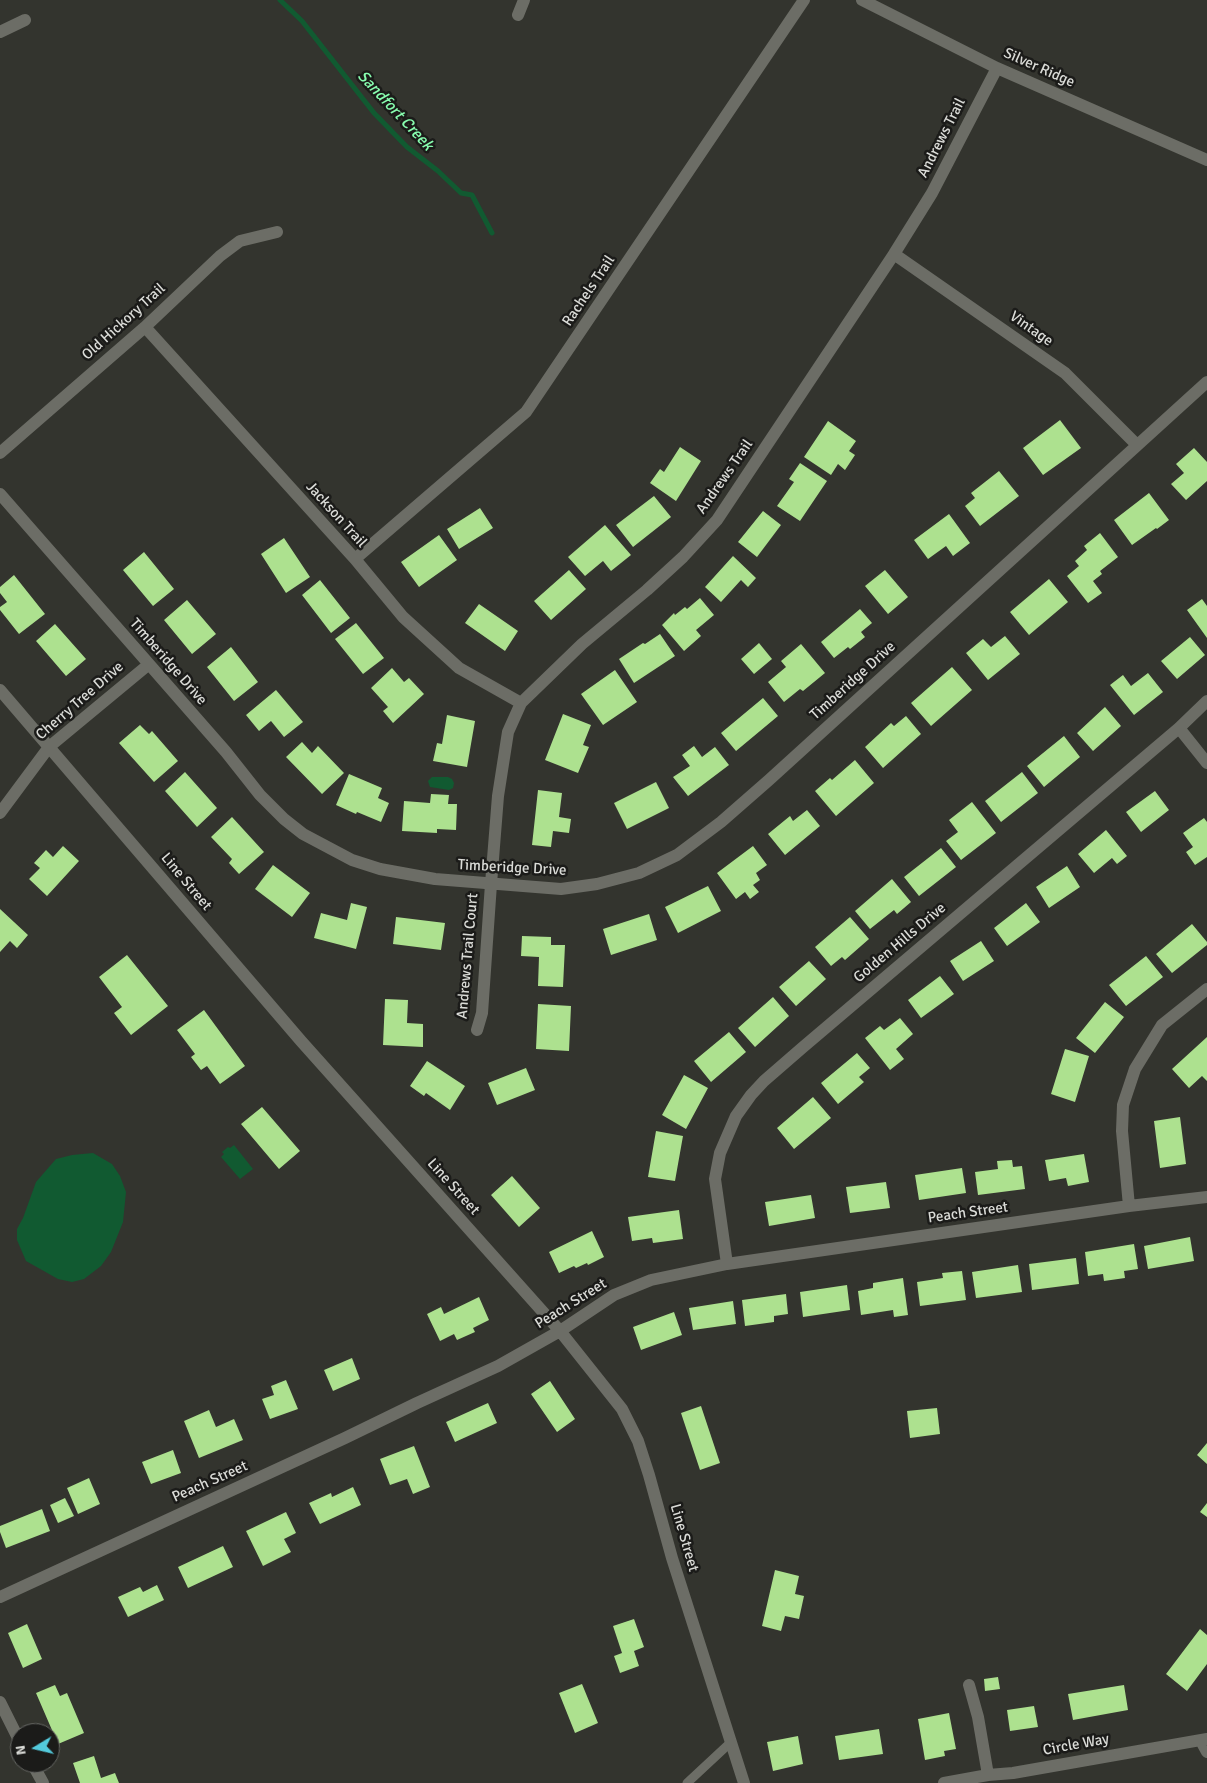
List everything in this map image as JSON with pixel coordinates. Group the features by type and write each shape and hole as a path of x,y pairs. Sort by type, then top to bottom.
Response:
{"street":[{"path":"518,15 524,0"},
{"name":"Rachels Trail","path":"355,559 526,412 804,0"},
{"name":"Silver Ridge","path":"862,0 997,68 1207,160"},
{"path":"0,32 25,20"},
{"name":"Andrews Trail","path":"490,884 498,796 508,732 522,703 582,644 647,590 717,520 894,254 932,193 997,68"},
{"name":"Old Hickory Trail","path":"0,453 145,327 220,256 240,241 278,232"},
{"name":"Vintage","path":"894,254 1065,373 1137,445"},
{"name":"Jackson Trail","path":"145,327 355,559 403,618 459,668 522,703"},
{"name":"Timberidge Drive","path":"0,494 226,752 260,795 284,819 303,834 352,860 380,869 435,879 561,889 597,884 639,873 685,850 721,822 1207,382"},
{"name":"Cherry Tree Drive","path":"0,812 49,747 148,665"},
{"name":"Line Street","path":"0,690 282,1019 560,1331 622,1409 638,1441 674,1568 744,1783"},
{"name":"Golden Hills Drive","path":"727,1264 715,1179 720,1153 736,1116 751,1096 764,1081 824,1029 1179,728 1207,701"},
{"path":"1179,728 1207,763"},
{"name":"Andrews Trail Court","path":"477,1030 482,1013 490,884"},
{"path":"1129,1206 1122,1131 1123,1106 1134,1069 1162,1025 1207,988"},
{"name":"Peach Street","path":"0,1597 498,1366 560,1331 614,1296 651,1280 727,1264 1129,1206 1207,1197"},
{"path":"970,1685 978,1717 988,1775"},
{"path":"0,1702 10,1723"},
{"name":"Circle Way","path":"944,1783 1206,1741"}],"lane":[{"path":"686,1783 730,1743"}],"shaded area":[{"path":"432,777 448,777 452,779 454,783 453,788 449,790 430,787 428,781"},
{"path":"234,1145 253,1169 240,1179 221,1157 224,1154 222,1152"},
{"path":"93,1153 112,1164 120,1176 126,1192 123,1222 111,1252 101,1266 84,1279 72,1282 58,1279 26,1261 17,1240 17,1229 36,1182 56,1159"}],"building":[{"path":"1060,420 1081,448 1043,475 1023,448"},
{"path":"828,421 856,441 849,451 855,455 845,470 838,464 831,475 804,457"},
{"path":"680,447 701,461 676,501 650,483 660,469 664,472"},
{"path":"1194,448 1207,462 1207,481 1186,500 1171,484 1184,473 1176,464"},
{"path":"800,463 827,481 800,521 777,506 794,482 789,479"},
{"path":"999,471 1019,496 980,526 965,506 975,498 971,493"},
{"path":"1149,493 1169,520 1132,545 1114,520"},
{"path":"654,496 671,517 633,547 616,525"},
{"path":"480,508 493,528 459,549 447,529"},
{"path":"763,511 781,525 757,557 738,542"},
{"path":"949,514 970,543 953,556 946,546 928,559 914,540"},
{"path":"605,525 631,555 611,571 603,561 585,576 568,557"},
{"path":"1100,533 1118,557 1100,571 1102,574 1093,581 1102,593 1088,603 1067,576 1079,566 1075,561 1087,550 1084,546"},
{"path":"439,535 457,560 419,587 401,562"},
{"path":"284,538 310,577 286,593 261,554"},
{"path":"144,552 174,589 153,606 123,570"},
{"path":"733,556 756,578 748,587 741,580 721,602 705,587"},
{"path":"569,570 586,589 551,620 534,601"},
{"path":"885,570 908,597 888,614 865,586"},
{"path":"14,575 45,614 19,634 0,610 0,607 7,602 0,593 0,587"},
{"path":"1049,579 1068,602 1029,635 1010,612"},
{"path":"320,580 350,618 331,633 302,595"},
{"path":"700,598 714,615 696,630 701,636 684,651 662,625 674,613 675,615 685,607 687,609"},
{"path":"1202,599 1207,606 1207,638 1187,610"},
{"path":"187,600 216,634 192,654 164,620"},
{"path":"479,604 518,631 505,651 465,623"},
{"path":"860,609 872,623 861,632 865,637 850,649 848,647 834,658 821,642"},
{"path":"356,623 384,658 363,674 335,639"},
{"path":"55,624 86,659 66,676 36,641"},
{"path":"660,634 675,656 634,683 619,659"},
{"path":"1005,636 1020,654 988,680 966,653 983,639 991,647"},
{"path":"1190,637 1205,655 1177,679 1161,661"},
{"path":"759,643 772,659 754,674 741,659"},
{"path":"801,644 825,673 803,691 800,689 784,702 768,682 786,667 781,661"},
{"path":"231,647 258,682 234,701 207,667"},
{"path":"952,667 972,690 931,726 911,703"},
{"path":"392,668 404,682 409,678 424,694 393,723 383,711 388,707 371,688"},
{"path":"615,670 637,702 603,725 581,694"},
{"path":"1148,673 1163,692 1134,715 1110,685 1123,675 1131,686"},
{"path":"276,690 303,722 284,737 271,721 259,731 246,715"},
{"path":"763,698 778,716 736,751 721,733"},
{"path":"1105,707 1121,726 1093,751 1077,733"},
{"path":"563,714 591,725 583,745 589,747 578,773 545,760"},
{"path":"447,715 475,721 467,767 433,761 437,743 442,744"},
{"path":"906,716 921,734 883,768 865,747 891,723 894,726"},
{"path":"140,725 149,734 152,731 178,761 154,782 119,743"},
{"path":"1064,736 1080,757 1044,787 1027,766"},
{"path":"302,742 312,753 318,746 344,773 322,794 286,757"},
{"path":"694,746 702,757 715,747 729,765 688,796 673,777 690,766 682,755"},
{"path":"855,760 874,783 836,816 815,791 830,778 832,780"},
{"path":"185,772 217,808 197,827 165,791"},
{"path":"1022,772 1038,793 1001,822 985,801"},
{"path":"349,774 382,788 378,798 389,803 381,822 336,805"},
{"path":"656,782 669,808 627,829 614,803"},
{"path":"538,790 562,793 559,817 571,819 569,833 553,831 551,847 532,845"},
{"path":"1155,791 1169,810 1141,832 1126,812"},
{"path":"431,794 449,795 448,804 457,804 456,830 437,829 437,833 402,831 404,801 430,803"},
{"path":"972,802 996,833 961,860 946,841 958,832 949,820"},
{"path":"807,810 820,826 785,855 768,834 790,816 793,821"},
{"path":"232,817 264,852 239,874 229,863 232,859 211,837"},
{"path":"1204,818 1207,822 1207,857 1195,865 1186,852 1193,847 1183,833"},
{"path":"1106,830 1127,856 1117,864 1112,858 1094,873 1078,854"},
{"path":"63,846 79,861 47,896 29,879 40,868 34,863 46,850 53,857"},
{"path":"753,846 767,865 756,873 760,880 753,885 759,892 750,899 745,892 736,899 717,873"},
{"path":"941,848 956,867 919,896 904,877"},
{"path":"273,865 310,893 292,917 255,889"},
{"path":"1067,866 1080,887 1049,908 1036,887"},
{"path":"892,879 911,902 897,914 894,910 870,929 855,911"},
{"path":"708,886 721,911 678,933 665,907"},
{"path":"351,903 367,907 356,949 314,938 321,913 347,920"},
{"path":"1026,903 1040,922 1007,946 994,928"},
{"path":"0,909 28,935 17,948 10,941 0,952"},
{"path":"649,914 657,940 611,955 603,929"},
{"path":"396,917 445,923 441,950 393,944"},
{"path":"850,917 869,939 845,960 842,957 831,966 815,947"},
{"path":"1192,924 1207,942 1207,945 1172,973 1156,954"},
{"path":"522,936 551,937 551,945 565,945 563,987 538,986 539,957 521,956"},
{"path":"981,941 994,961 963,981 950,961"},
{"path":"127,955 168,1006 131,1035 114,1013 122,1007 99,977"},
{"path":"1146,956 1163,977 1126,1006 1109,985"},
{"path":"809,961 826,979 796,1006 779,987"},
{"path":"940,976 954,994 921,1018 908,1000"},
{"path":"773,997 789,1016 755,1047 738,1028"},
{"path":"385,999 408,1000 407,1023 423,1024 423,1047 383,1045"},
{"path":"1105,1002 1124,1017 1095,1053 1076,1038"},
{"path":"538,1004 571,1006 569,1051 536,1049"},
{"path":"204,1010 245,1066 220,1084 207,1066 201,1070 191,1057 195,1054 177,1030"},
{"path":"900,1018 913,1034 896,1049 904,1059 890,1070 865,1038 880,1026 884,1030"},
{"path":"729,1032 746,1052 711,1082 694,1061"},
{"path":"1207,1037 1207,1081 1202,1076 1189,1088 1172,1069"},
{"path":"1065,1049 1089,1056 1075,1102 1051,1094"},
{"path":"857,1053 870,1068 859,1077 864,1082 838,1104 821,1083"},
{"path":"427,1061 465,1086 450,1110 426,1093 424,1096 410,1086"},
{"path":"526,1068 535,1090 497,1105 488,1083"},
{"path":"684,1075 708,1088 686,1129 662,1115"},
{"path":"813,1097 831,1118 794,1149 777,1128"},
{"path":"262,1107 300,1151 279,1169 241,1124"},
{"path":"1180,1117 1186,1164 1160,1168 1154,1121"},
{"path":"656,1131 683,1136 675,1181 648,1177"},
{"path":"1084,1154 1089,1182 1068,1186 1066,1178 1049,1181 1045,1160"},
{"path":"1012,1160 1013,1167 1022,1166 1025,1189 978,1195 975,1172 998,1169 997,1161"},
{"path":"962,1168 966,1193 919,1200 915,1175"},
{"path":"512,1176 540,1208 519,1227 491,1195"},
{"path":"886,1182 890,1208 850,1213 846,1187"},
{"path":"811,1195 815,1218 769,1226 765,1202"},
{"path":"679,1210 683,1239 653,1243 652,1238 632,1241 628,1217"},
{"path":"592,1231 604,1257 588,1265 587,1263 576,1268 574,1266 559,1273 549,1252"},
{"path":"1190,1237 1194,1261 1148,1269 1144,1246"},
{"path":"1134,1244 1138,1269 1124,1271 1125,1278 1104,1281 1103,1274 1088,1276 1085,1252"},
{"path":"1076,1258 1079,1284 1032,1290 1029,1264"},
{"path":"1018,1265 1022,1292 976,1298 972,1272"},
{"path":"962,1271 966,1300 920,1306 917,1282 943,1278 942,1273"},
{"path":"903,1278 908,1315 894,1317 893,1310 861,1315 858,1291 873,1288 873,1283"},
{"path":"847,1285 850,1310 803,1317 800,1292"},
{"path":"786,1294 788,1314 774,1316 774,1322 745,1326 742,1300"},
{"path":"479,1297 489,1320 473,1328 475,1332 457,1340 454,1334 440,1341 427,1314 441,1307 444,1314"},
{"path":"733,1301 736,1324 693,1330 689,1308"},
{"path":"674,1312 682,1335 641,1350 633,1327"},
{"path":"352,1358 360,1379 333,1391 324,1370"},
{"path":"286,1380 298,1409 270,1419 262,1399 274,1395 271,1386"},
{"path":"550,1381 575,1419 557,1432 531,1394"},
{"path":"488,1403 497,1423 455,1442 446,1422"},
{"path":"701,1406 720,1463 700,1470 681,1413"},
{"path":"937,1408 940,1434 910,1438 907,1411"},
{"path":"209,1410 216,1427 234,1419 243,1440 199,1458 184,1421"},
{"path":"1207,1443 1207,1464 1197,1455"},
{"path":"414,1446 430,1487 413,1494 407,1479 390,1485 380,1459"},
{"path":"173,1450 181,1473 151,1484 142,1462"},
{"path":"89,1478 100,1504 78,1514 67,1488"},
{"path":"353,1487 361,1505 320,1524 309,1503 331,1493 332,1497"},
{"path":"65,1498 74,1516 58,1523 50,1505"},
{"path":"1207,1503 1207,1517 1200,1512"},
{"path":"42,1509 50,1531 6,1548 0,1532 0,1526"},
{"path":"286,1512 296,1533 284,1539 291,1552 263,1566 246,1531"},
{"path":"223,1546 233,1567 188,1588 178,1567"},
{"path":"775,1570 799,1576 795,1594 804,1596 799,1619 785,1616 781,1631 762,1626"},
{"path":"157,1585 164,1600 128,1617 118,1597 140,1587 143,1592"},
{"path":"634,1619 644,1647 634,1651 639,1666 620,1673 614,1656 622,1653 613,1626"},
{"path":"27,1624 42,1659 23,1668 8,1633"},
{"path":"1200,1629 1207,1635 1207,1664 1187,1691 1166,1674"},
{"path":"998,1677 1000,1689 985,1691 984,1679"},
{"path":"582,1684 598,1723 575,1733 559,1693"},
{"path":"55,1685 60,1696 67,1693 84,1733 60,1743 60,1723 49,1723 36,1693"},
{"path":"1124,1685 1128,1710 1073,1720 1068,1694"},
{"path":"1034,1706 1038,1727 1010,1731 1007,1710"},
{"path":"949,1713 956,1749 944,1751 945,1756 925,1760 918,1719"},
{"path":"879,1729 883,1754 839,1760 835,1736"},
{"path":"798,1736 803,1764 773,1771 767,1742"},
{"path":"94,1756 101,1778 115,1773 119,1783 80,1783 73,1763"}],"waterway":[{"name":"Sandfort Creek","path":"280,0 302,21 374,113 407,147 438,171 461,193 472,195 492,233"}]}
